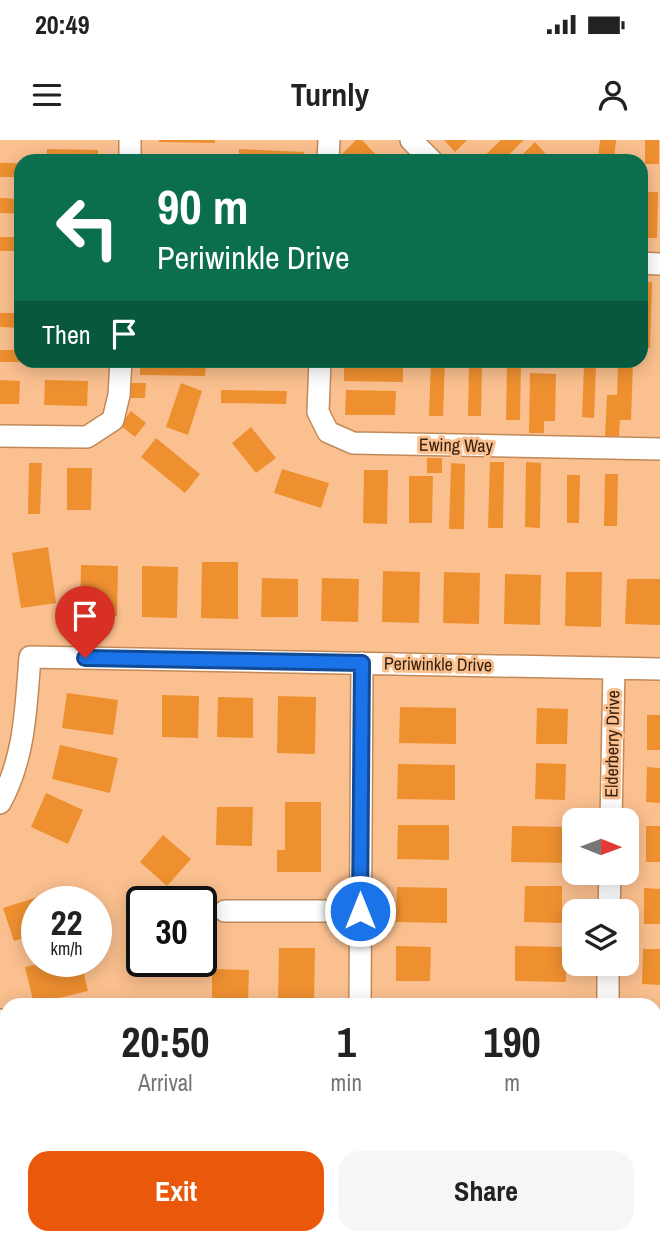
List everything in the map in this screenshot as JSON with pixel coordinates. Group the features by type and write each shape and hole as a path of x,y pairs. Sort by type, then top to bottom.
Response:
{"street":[{"path":"411,140 425,154"},
{"path":"0,436 87,437 113,421 119,395 121,368"},
{"name":"Ewing Way","path":"320,368 318,412 328,432 353,443 660,449"},
{"name":"Periwinkle Drive","path":"0,803 8,788 23,738 30,657 660,669"},
{"path":"360,998 362,663"},
{"name":"Elderberry Drive","path":"611,808 614,668"},
{"path":"225,911 360,911"},
{"path":"608,976 608,998"}],"building":[{"path":"215,140 215,143 159,142"},
{"path":"356,140 362,140 375,154 342,154"},
{"path":"444,140 467,140 455,152"},
{"path":"501,140 524,140 509,154 486,154"},
{"path":"600,140 616,140 615,154 599,154"},
{"path":"645,140 659,140 659,164 648,164 648,154 645,154"},
{"path":"535,142 545,153 544,154 523,154"},
{"path":"47,149 98,150 98,154 47,154"},
{"path":"239,149 304,152 304,154 239,154"},
{"path":"0,163 14,163 14,177 0,177"},
{"path":"648,192 658,192 657,238 648,238"},
{"path":"0,198 14,199 14,214 0,213"},
{"path":"0,237 14,237 14,251 0,251"},
{"path":"648,282 652,282 650,348"},
{"path":"0,313 14,313 14,328 0,327"},
{"path":"0,350 14,350 14,362 0,362"},
{"path":"140,368 206,368 205,376 140,375"},
{"path":"344,368 403,368 403,382 344,381"},
{"path":"431,368 445,368 443,416 429,416"},
{"path":"469,368 482,368 481,416 468,416"},
{"path":"507,368 521,368 520,420 506,420"},
{"path":"584,368 596,368 594,418 582,417"},
{"path":"618,368 633,368 631,420 620,420 619,436 605,436 607,395 617,395"},
{"path":"530,373 556,374 555,421 544,421 544,433 529,433"},
{"path":"0,380 20,381 19,404 0,404"},
{"path":"45,380 88,381 87,406 44,405"},
{"path":"130,383 146,383 145,398 129,398"},
{"path":"181,383 202,391 188,435 166,427"},
{"path":"221,390 287,391 286,404 221,403"},
{"path":"346,390 396,391 395,415 345,415"},
{"path":"131,411 146,423 135,437 120,425"},
{"path":"251,427 276,458 256,473 232,443"},
{"path":"156,438 200,474 185,493 141,457"},
{"path":"427,458 442,458 442,473 427,473"},
{"path":"490,462 504,462 503,528 488,528"},
{"path":"526,462 541,463 540,528 525,527"},
{"path":"29,463 42,463 40,514 28,514"},
{"path":"451,463 465,464 464,529 449,529"},
{"path":"67,468 92,468 91,510 67,510"},
{"path":"282,469 329,483 321,508 274,493"},
{"path":"364,470 388,470 387,524 363,523"},
{"path":"605,474 618,474 617,526 604,526"},
{"path":"567,475 580,475 579,523 567,523"},
{"path":"409,476 433,476 432,523 409,523"},
{"path":"48,547 56,603 21,608 12,553"},
{"path":"202,562 238,562 238,619 201,618"},
{"path":"81,565 118,566 117,616 80,616"},
{"path":"142,566 178,567 177,618 142,617"},
{"path":"383,571 420,572 419,623 382,622"},
{"path":"444,572 480,573 479,624 443,623"},
{"path":"566,572 602,572 601,627 565,626"},
{"path":"505,574 541,575 540,625 504,624"},
{"path":"262,578 298,579 298,617 261,617"},
{"path":"322,578 359,579 358,622 321,621"},
{"path":"627,579 660,579 660,625 625,624"},
{"path":"67,693 118,700 113,735 62,728"},
{"path":"162,695 199,696 198,738 162,737"},
{"path":"278,696 316,697 315,754 277,753"},
{"path":"218,697 253,698 253,738 217,737"},
{"path":"400,707 456,708 456,744 399,743"},
{"path":"537,708 568,709 567,744 536,744"},
{"path":"647,715 660,715 660,750 647,750"},
{"path":"60,745 118,758 110,793 52,779"},
{"path":"536,763 566,764 565,800 535,799"},
{"path":"398,764 455,765 455,800 397,799"},
{"path":"647,767 660,768 660,803 646,802"},
{"path":"46,793 83,810 68,844 31,827"},
{"path":"285,802 321,802 321,872 277,872 277,850 285,850"},
{"path":"217,807 253,807 252,846 216,845"},
{"path":"398,825 449,825 449,860 397,859"},
{"path":"512,826 562,827 562,863 511,862"},
{"path":"646,826 660,826 660,862 646,862"},
{"path":"163,835 191,859 167,886 140,862"},
{"path":"525,886 562,886 562,923 524,922"},
{"path":"397,887 447,888 447,923 396,922"},
{"path":"644,888 660,889 660,924 644,924"},
{"path":"21,902 21,939 14,941 3,908"},
{"path":"396,946 431,947 430,981 396,981"},
{"path":"515,946 562,947 562,976 566,976 566,982 515,981"},
{"path":"279,948 315,948 314,998 278,998"},
{"path":"643,949 660,949 660,985 642,984"},
{"path":"217,969 249,970 248,998 212,998 212,977 217,977"},
{"path":"27,977 85,977 88,991 59,998 33,998"}],"route":[{"path":"85,658 362,663 360,911"}]}
